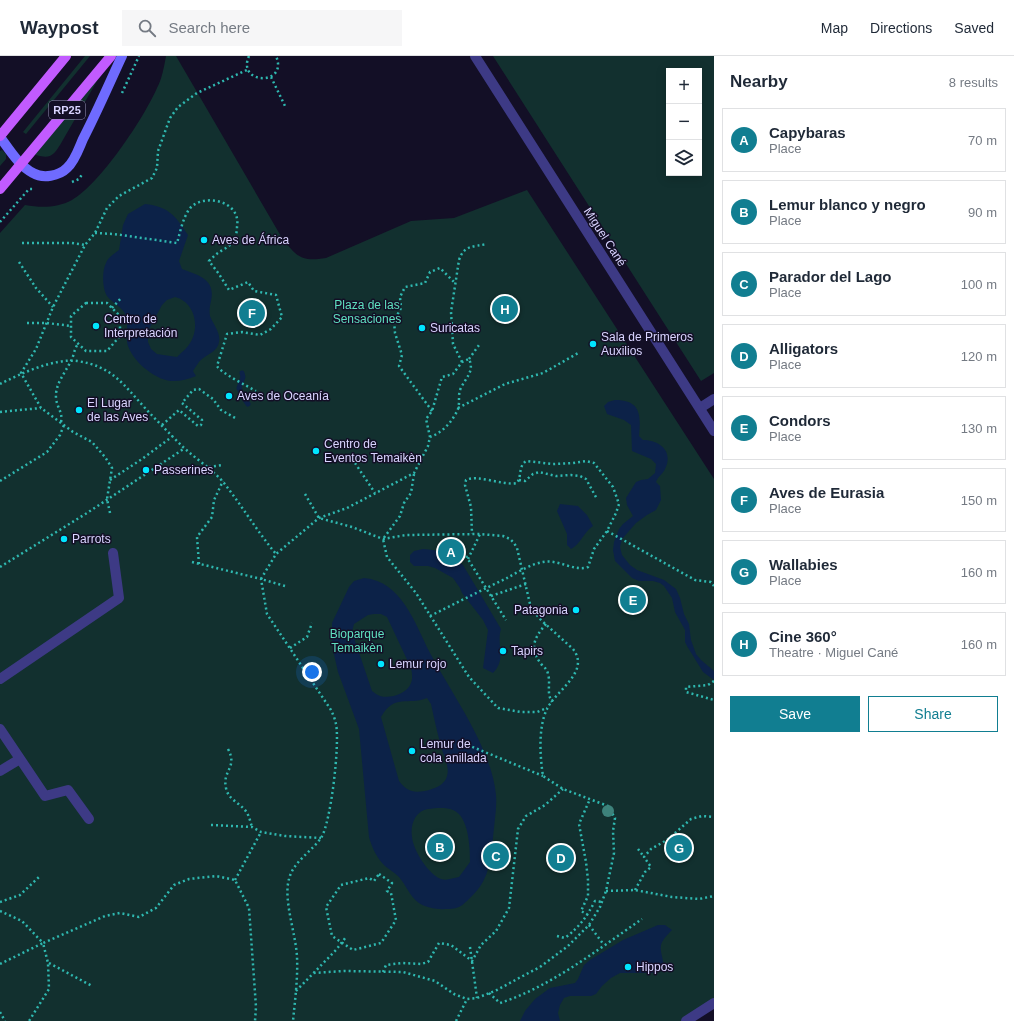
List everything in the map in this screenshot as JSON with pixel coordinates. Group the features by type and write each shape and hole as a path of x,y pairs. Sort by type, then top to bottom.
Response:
{"main road":[{"name":"RP25","path":"0,137 66,56"},
{"name":"RP25","path":"0,190 111,56"},
{"path":"0,137 22,164 33,173 44,175 61,173 68,167 97,111 122,56"}],"street":[{"name":"Miguel Cané","path":"475,56 714,431"},
{"path":"700,408 714,399"},
{"path":"0,679 119,598 113,553"},
{"path":"0,729 45,796 68,790 89,819"},
{"path":"0,771 20,758"},
{"path":"686,1021 714,1003"}],"path":[{"path":"249,56 247,64 248,69 251,74 260,79 270,77 277,69 277,56"},
{"path":"21,373 36,349 53,306 85,245 95,234 107,208 119,196 152,178 157,168 158,151 170,118 178,107 197,93 248,69"},
{"path":"270,77 285,106"},
{"path":"95,234 114,234 177,243 188,210 198,203 210,201 225,203 235,211 238,223 236,234 231,244 216,254 209,261 229,290 248,282 254,291 276,295 282,317 271,329 260,335 242,332 227,334 217,366 219,371 256,391"},
{"path":"22,243 72,243 85,245"},
{"path":"462,362 453,344 451,320 455,283 461,253 466,248 487,244"},
{"path":"19,262 36,288 53,306"},
{"path":"432,411 399,366 402,356 395,332 394,321 401,308 400,297 405,287 425,283 430,272 440,268 455,283"},
{"path":"112,308 122,297"},
{"path":"86,303 107,303 112,308 120,316 120,336 107,351 86,351 71,337 71,316 86,303"},
{"path":"27,323 47,323 71,326"},
{"path":"61,423 60,410 57,404 56,396 58,384 62,374 72,360 75,348 78,344"},
{"path":"479,345 469,359 462,362 453,374 442,377 432,411 426,419 430,436 428,446 414,473 411,493 404,503 400,516 383,539 387,557 416,593 469,678 498,708 521,712 537,712 547,708"},
{"path":"458,408 505,384 543,373 580,352"},
{"path":"430,436 438,434 445,427 458,408 460,391 470,374 472,365 469,359"},
{"path":"0,384 21,373 59,361 72,360 100,366 120,380 185,448 223,481 276,554"},
{"path":"21,373 41,408 64,426 92,442 112,468 106,499 110,513"},
{"path":"162,425 179,410 198,426 202,425 202,420 182,403 192,390 199,389 213,399 221,410 237,419"},
{"path":"0,412 41,408"},
{"path":"0,481 47,452 60,435 64,426"},
{"path":"110,480 173,436"},
{"path":"0,566 185,448"},
{"path":"430,616 522,570 543,562 558,562 582,569 588,567 594,549 607,531 619,504 613,487 594,462 586,461 553,464 526,461 522,466 517,483 510,485 469,478 466,480 465,485 471,507 472,534"},
{"path":"355,463 375,493"},
{"path":"208,467 223,465"},
{"path":"519,480 525,481 533,474 539,472 556,476 580,476 586,479 596,499"},
{"path":"293,1021 297,957 288,895 289,879 293,869 321,838 326,826 331,805 337,741 336,724 331,710 267,614 261,579 276,554 319,518 347,508 414,473"},
{"path":"199,564 197,537 212,517 214,500 223,481"},
{"path":"305,494 319,518 352,527 383,539 406,535 480,534 503,536 510,539 514,543 517,548 530,604 535,613 573,649 578,658 577,668 571,680 547,708 540,741 543,776"},
{"path":"607,531 695,580 711,582 714,586"},
{"path":"468,560 480,534"},
{"path":"466,556 506,620"},
{"path":"192,562 285,586"},
{"path":"491,596 526,584"},
{"path":"290,648 307,637 312,623"},
{"path":"546,624 536,636 534,650 535,656 547,670 549,675 548,692 552,702"},
{"path":"714,681 708,685 686,687 686,692 714,700"},
{"path":"313,973 344,971 403,972 436,981 454,994 467,999 477,998 540,966 568,946 589,925 602,902 606,891 614,853 613,831 615,818 608,806 563,789 543,776 463,743"},
{"path":"228,749 232,762 226,775 225,782 228,793 238,805 244,809 252,827"},
{"path":"472,961 481,945 496,931 509,908 518,829 526,816 545,805 563,789"},
{"path":"588,915 581,911 588,896 588,880 579,824 590,800"},
{"path":"644,857 651,849 667,840 691,819 702,816 714,817"},
{"path":"211,825 252,827 261,832 284,836 321,838"},
{"path":"235,880 261,832"},
{"path":"635,890 645,872 651,867 638,849"},
{"path":"379,874 392,883 387,891 390,893 396,920 381,943 353,950 342,942 332,936 326,907 341,885 369,878 374,881 379,874"},
{"path":"0,964 42,943 105,916 120,913 139,917 156,908 174,885 189,879 216,876 235,880"},
{"path":"0,902 20,895 39,877"},
{"path":"235,880 249,908 256,1021"},
{"path":"606,891 635,890 672,897 699,899 714,896"},
{"path":"557,936 565,938 578,928 588,915 595,901 602,902"},
{"path":"0,911 22,921 42,943 48,963 49,989 29,1021"},
{"path":"489,992 500,1003 522,996 566,971 642,919"},
{"path":"589,925 604,945"},
{"path":"296,991 336,950 346,937"},
{"path":"383,972 386,965 402,963 421,964 428,962 439,943 451,945 472,961"},
{"path":"470,947 477,998"},
{"path":"48,963 92,986"},
{"path":"456,1021 467,999"},
{"path":"0,1012 5,1021"}],"green space":[{"path":"85,56 90,56 26,134 23,132"},
{"name":"Bioparque Temaikèn","path":"166,56 176,56 282,238 300,257 311,259 326,258 411,221 454,218 527,190 714,479 714,1008 694,1021 0,1021 0,233 25,205 49,207 61,205 72,200 83,192 95,180 120,149 151,101 163,73"},
{"path":"493,56 714,56 714,373 701,381"},
{"path":"95,79 97,81 55,152 51,156 45,157 36,155 34,153"},
{"path":"2,150 6,154 6,159 0,166 0,151"}],"water":[{"path":"145,204 160,207 171,213 188,235 179,261 182,269 200,276 211,288 212,294 210,316 218,332 219,342 215,350 199,362 193,371 196,376 189,379 176,381 165,380 159,378 141,365 128,346 127,320 125,313 105,293 103,279 105,266 110,257 119,250 123,225 128,214","holes":["175,297 181,299 193,312 195,331 192,340 177,357 157,354 151,349 148,342 148,331 162,305 167,300"]},
{"path":"615,400 624,401 635,406 638,410 640,422 639,436 643,440 659,444 666,452 668,457 665,469 656,482 660,486 661,500 656,510 636,523 622,539 620,547 622,555 630,565 637,570 664,580 676,589 684,614 689,624 691,640 696,654 714,671 714,680 703,672 687,646 685,642 685,630 675,612 672,598 664,586 653,581 639,581 632,578 615,561 613,550 614,542 619,529 633,516 627,505 626,498 636,482 648,479 655,473 656,464 651,459 632,451 631,425 624,420 607,414 604,406 608,402"},
{"path":"560,504 578,506 587,515 593,526 577,545 571,549 567,545 567,534 557,511"},
{"path":"423,549 444,553 463,565 501,629 500,657 497,668 493,673 483,668 488,630 483,620 462,593 453,578 435,568 428,566 414,566 410,562 410,555 414,551"},
{"path":"364,578 377,581 398,595 406,606 413,617 430,653 470,722 487,759 493,777 496,803 492,847 487,873 478,890 465,903 457,908 435,909 419,903 413,898 399,877 380,860 370,841 359,729 338,672 333,650 332,634 332,623 349,587 354,581","holes":["381,614 387,617 411,668 411,683 406,690 398,695 384,697 377,695 372,691 352,632 354,624 368,615","427,698 431,704 448,772 446,779 439,786 417,792 407,789 399,781 381,717 391,705","438,808 450,809 458,813 462,819 468,833 470,862 459,877 446,880 436,877 418,855 413,842 412,828 414,819 423,810"]},
{"path":"658,925 665,925 672,930 664,939 661,946 664,965 659,970 652,973 620,973 611,978 596,994 591,996 570,996 564,998 558,1013 560,1021 520,1021 525,1011 535,999 550,988 575,983 584,965 590,960 623,940"}],"waterway":[{"path":"242,373 243,377 239,388 248,404"}],"place":[{"name":"Aves de África","path":"204,240"},
{"name":"Cine 360°","path":"505,309"},
{"name":"Aves de Eurasia","path":"252,313"},
{"name":"Centro de Interpretación","path":"96,326"},
{"name":"Suricatas","path":"422,328"},
{"name":"Sala de Primeros Auxilios","path":"593,344"},
{"name":"Aves de Oceanía","path":"229,396"},
{"name":"El Lugar de las Aves","path":"79,410"},
{"name":"Centro de Eventos Temaikèn","path":"316,451"},
{"name":"Passerines","path":"146,470"},
{"name":"Parrots","path":"64,539"},
{"name":"Capybaras","path":"451,552"},
{"name":"Condors","path":"633,600"},
{"name":"Patagonia","path":"576,610"},
{"name":"Tapirs","path":"503,651"},
{"name":"Lemur rojo","path":"381,664"},
{"name":"Lemur de cola anillada","path":"412,751"},
{"name":"Lemur blanco y negro","path":"440,847"},
{"name":"Wallabies","path":"679,848"},
{"name":"Parador del Lago","path":"496,856"},
{"name":"Alligators","path":"561,858"},
{"name":"Hippos","path":"628,967"}],"park label":[{"name":"Plaza de las Sensaciones","path":"367,312"}]}
